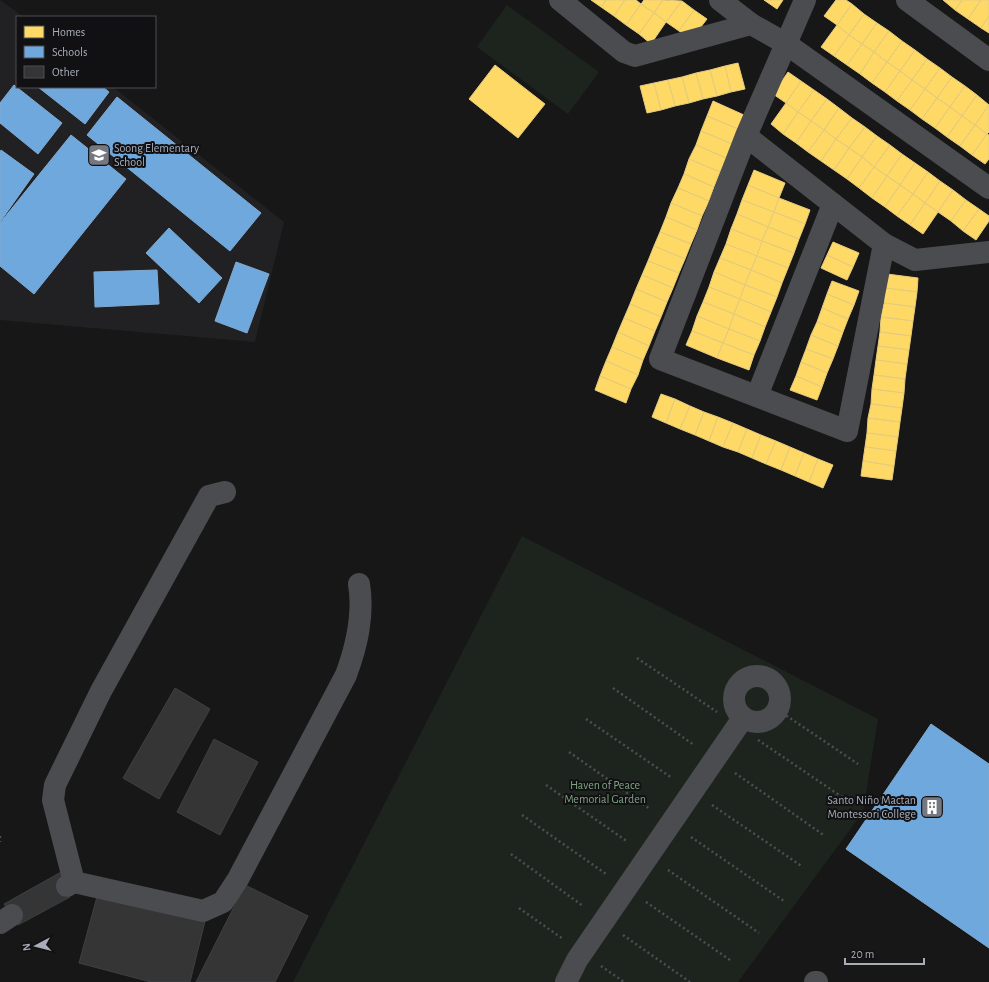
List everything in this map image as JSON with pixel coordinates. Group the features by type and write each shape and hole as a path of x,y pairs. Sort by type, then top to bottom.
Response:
{"street":[{"path":"560,0 624,52 635,56 751,24"},
{"path":"720,0 751,24 784,43 989,188"},
{"path":"805,0 784,43 746,136 660,359 847,432 884,244"},
{"path":"907,0 989,60"},
{"path":"746,136 884,244 915,260 989,252"},
{"path":"757,396 833,204"},
{"path":"225,492 209,496 101,691 55,785 53,800 70,884 203,911 223,902 238,879 346,674 355,651 361,610 362,602 359,584"},
{"path":"755,676 765,677 774,683 779,690 781,699 778,710 768,721 751,722 743,718 738,712 734,695 739,686 746,679 755,676"},
{"path":"566,982 577,960 743,718"}],"path":[{"path":"778,710 858,764"},
{"path":"0,836 0,842"}],"shaded area":[{"name":"Soong Elementary School","path":"0,0 23,16 16,16 16,88 114,88 284,222 255,342 0,320"}],"green space":[{"path":"507,5 599,72 568,114 477,47"},
{"name":"Haven of Peace Memorial Garden","path":"522,536 878,719 863,812 738,982 293,982"}],"building: Homes":[{"path":"591,0 606,0 601,7"},
{"path":"606,0 625,0 614,16 601,7"},
{"path":"625,0 636,0 641,4 626,25 614,16"},
{"path":"644,0 663,0 654,13 641,4"},
{"path":"663,0 682,1 666,22 654,13"},
{"path":"764,0 783,0 777,9"},
{"path":"836,0 846,0 852,4 837,25 824,16"},
{"path":"943,0 962,0 955,10"},
{"path":"962,0 981,0 968,19 955,10"},
{"path":"981,0 989,0 989,16 981,28 968,19"},
{"path":"682,1 694,10 679,31 666,22"},
{"path":"641,4 654,13 639,34 626,25"},
{"path":"852,4 864,14 849,35 837,25"},
{"path":"694,10 707,19 691,40 679,31"},
{"path":"654,13 666,22 651,44 639,34"},
{"path":"864,14 877,23 862,44 849,35"},
{"path":"989,16 989,33 981,28"},
{"path":"877,23 889,31 874,52 862,44"},
{"path":"837,25 849,35 834,56 821,47"},
{"path":"889,31 902,41 887,62 874,52"},
{"path":"849,35 862,44 847,65 834,56"},
{"path":"902,41 915,50 900,71 887,62"},
{"path":"862,44 874,52 860,74 847,65"},
{"path":"915,50 927,59 912,80 900,71"},
{"path":"874,52 887,62 872,83 860,74"},
{"path":"927,59 940,68 925,89 912,80"},
{"path":"887,62 900,71 885,92 872,83"},
{"path":"738,63 745,89 731,92 725,66"},
{"path":"495,65 545,104 518,138 469,99"},
{"path":"725,66 731,92 717,96 710,70"},
{"path":"940,68 952,77 937,98 925,89"},
{"path":"710,70 717,96 703,99 696,73"},
{"path":"900,71 912,80 897,101 885,92"},
{"path":"788,72 801,81 786,103 773,94"},
{"path":"696,73 703,99 689,103 682,77"},
{"path":"682,77 689,103 675,106 668,80"},
{"path":"952,77 965,86 950,107 937,98"},
{"path":"668,80 675,106 661,110 654,83"},
{"path":"912,80 925,89 910,110 897,101"},
{"path":"801,81 814,90 798,112 786,103"},
{"path":"654,83 661,110 647,113 640,86"},
{"path":"965,86 977,95 962,116 950,107"},
{"path":"925,89 937,98 922,119 910,110"},
{"path":"814,90 827,99 811,121 798,112"},
{"path":"977,95 989,105 975,125 962,116"},
{"path":"937,98 950,107 935,128 922,119"},
{"path":"827,99 839,108 824,130 811,121"},
{"path":"713,101 744,115 738,129 707,116"},
{"path":"786,103 798,112 783,134 771,124"},
{"path":"989,105 989,132 987,134 975,125"},
{"path":"950,107 962,116 947,137 935,128"},
{"path":"839,108 852,118 836,139 824,130"},
{"path":"798,112 811,121 796,143 783,134"},
{"path":"707,116 738,129 732,144 701,131"},
{"path":"962,116 975,125 960,146 947,137"},
{"path":"852,118 865,127 849,148 836,139"},
{"path":"811,121 824,130 808,152 796,143"},
{"path":"975,125 987,134 972,155 960,146"},
{"path":"865,127 877,136 862,157 849,148"},
{"path":"824,130 836,139 821,161 808,152"},
{"path":"701,131 732,144 726,158 696,145"},
{"path":"987,134 989,135 989,159 985,164 972,155"},
{"path":"877,136 890,145 874,167 862,157"},
{"path":"836,139 849,148 834,170 821,161"},
{"path":"696,145 726,158 720,172 689,159"},
{"path":"890,145 902,154 887,176 874,167"},
{"path":"849,148 862,157 847,179 834,170"},
{"path":"902,154 915,163 900,185 887,176"},
{"path":"862,157 874,167 859,188 847,179"},
{"path":"689,159 720,172 714,187 684,174"},
{"path":"915,163 928,172 913,194 900,185"},
{"path":"874,167 887,176 872,198 859,188"},
{"path":"754,170 785,183 779,198 748,185"},
{"path":"928,172 940,181 925,203 913,194"},
{"path":"684,174 714,187 709,201 678,188"},
{"path":"887,176 900,185 885,207 872,198"},
{"path":"940,181 953,190 938,212 925,203"},
{"path":"748,185 779,198 774,212 742,200"},
{"path":"900,185 913,194 897,216 885,207"},
{"path":"678,188 709,201 702,216 671,203"},
{"path":"953,190 966,200 951,221 938,212"},
{"path":"913,194 925,203 910,225 897,216"},
{"path":"779,198 810,210 805,224 774,212"},
{"path":"742,200 774,212 768,227 737,214"},
{"path":"966,200 979,209 963,231 951,221"},
{"path":"671,203 702,216 697,230 666,217"},
{"path":"925,203 938,212 923,234 910,225"},
{"path":"979,209 989,216 989,221 976,240 963,231"},
{"path":"774,212 805,224 799,239 768,227"},
{"path":"737,214 768,227 762,241 731,229"},
{"path":"666,217 697,230 691,244 660,232"},
{"path":"768,227 799,239 794,253 762,241"},
{"path":"731,229 762,241 757,256 726,244"},
{"path":"660,232 691,244 685,259 654,246"},
{"path":"762,241 794,253 788,268 757,256"},
{"path":"833,242 859,253 853,267 827,255"},
{"path":"726,244 757,256 751,270 720,258"},
{"path":"654,246 685,259 679,273 648,261"},
{"path":"827,255 853,267 847,280 821,268"},
{"path":"757,256 788,268 782,283 751,270"},
{"path":"720,258 751,270 745,285 714,272"},
{"path":"648,261 679,273 673,288 642,275"},
{"path":"751,270 782,283 777,297 745,285"},
{"path":"714,272 745,285 740,299 709,287"},
{"path":"887,274 918,278 917,292 885,288"},
{"path":"642,275 673,288 667,302 636,289"},
{"path":"832,281 859,291 854,305 827,294"},
{"path":"745,285 777,297 771,312 740,299"},
{"path":"709,287 740,299 734,314 703,302"},
{"path":"885,288 917,292 915,307 884,303"},
{"path":"636,289 667,302 661,317 630,304"},
{"path":"827,294 854,305 848,319 822,308"},
{"path":"740,299 771,312 765,327 734,314"},
{"path":"703,302 734,314 729,329 697,316"},
{"path":"884,303 915,307 913,321 881,317"},
{"path":"630,304 661,317 655,331 624,318"},
{"path":"822,308 848,319 843,332 817,322"},
{"path":"734,314 765,327 760,341 729,329"},
{"path":"697,316 729,329 723,343 692,331"},
{"path":"881,317 913,321 911,336 880,332"},
{"path":"624,318 655,331 649,346 618,332"},
{"path":"817,322 843,332 838,346 811,335"},
{"path":"729,329 760,341 754,355 723,343"},
{"path":"692,331 723,343 717,358 686,345"},
{"path":"618,332 649,346 643,360 612,347"},
{"path":"880,332 911,336 909,350 878,346"},
{"path":"811,335 838,346 833,359 806,349"},
{"path":"723,343 754,355 749,370 717,358"},
{"path":"878,346 909,350 907,364 876,360"},
{"path":"612,347 643,360 638,375 606,361"},
{"path":"806,349 833,359 827,373 801,362"},
{"path":"876,360 907,364 905,379 874,375"},
{"path":"606,361 638,375 631,389 600,376"},
{"path":"801,362 827,373 822,387 796,376"},
{"path":"874,375 905,379 904,393 872,389"},
{"path":"600,376 631,389 626,403 595,390"},
{"path":"796,376 822,387 817,400 790,390"},
{"path":"872,389 904,393 902,408 871,404"},
{"path":"661,394 675,399 666,423 652,417"},
{"path":"675,399 690,406 680,429 666,423"},
{"path":"871,404 902,408 900,422 868,418"},
{"path":"690,406 704,412 695,435 680,429"},
{"path":"704,412 718,417 709,441 695,435"},
{"path":"718,417 733,423 723,447 709,441"},
{"path":"868,418 900,422 898,437 867,433"},
{"path":"733,423 747,429 738,452 723,447"},
{"path":"747,429 761,435 752,458 738,452"},
{"path":"867,433 898,437 896,451 865,447"},
{"path":"761,435 776,441 766,464 752,458"},
{"path":"776,441 790,447 781,470 766,464"},
{"path":"790,447 804,453 795,476 781,470"},
{"path":"865,447 896,451 894,466 863,461"},
{"path":"804,453 818,459 809,482 795,476"},
{"path":"818,459 833,465 823,488 809,482"},
{"path":"863,461 894,466 892,480 861,476"}],"building: Schools":[{"path":"14,85 62,123 38,154 0,123 0,103"},
{"path":"39,88 104,88 109,92 85,124"},
{"path":"117,97 261,213 230,251 87,135"},
{"path":"71,135 126,179 34,294 0,266 0,223"},
{"path":"1,150 34,174 0,222 0,152"},
{"path":"169,228 222,278 199,303 146,253"},
{"path":"236,262 269,274 247,333 215,321"},
{"path":"157,270 159,304 95,307 94,272"},
{"name":"Santo Niño Mactan Montessori College","path":"931,724 989,764 989,948 846,849"}],"building: Other":[{"path":"175,688 210,709 159,799 123,778"},
{"path":"214,739 258,762 220,835 177,812"},
{"path":"63,871 70,897 18,925 4,904"},
{"path":"245,885 308,916 275,982 196,982"},
{"path":"98,893 205,921 190,982 151,982 79,963"}],"tunnel":[{"path":"12,915 67,886"}],"place":[{"name":"Soong Elementary School","path":"99,155"},
{"name":"Santo Niño Mactan Montessori College","path":"932,807"}]}
